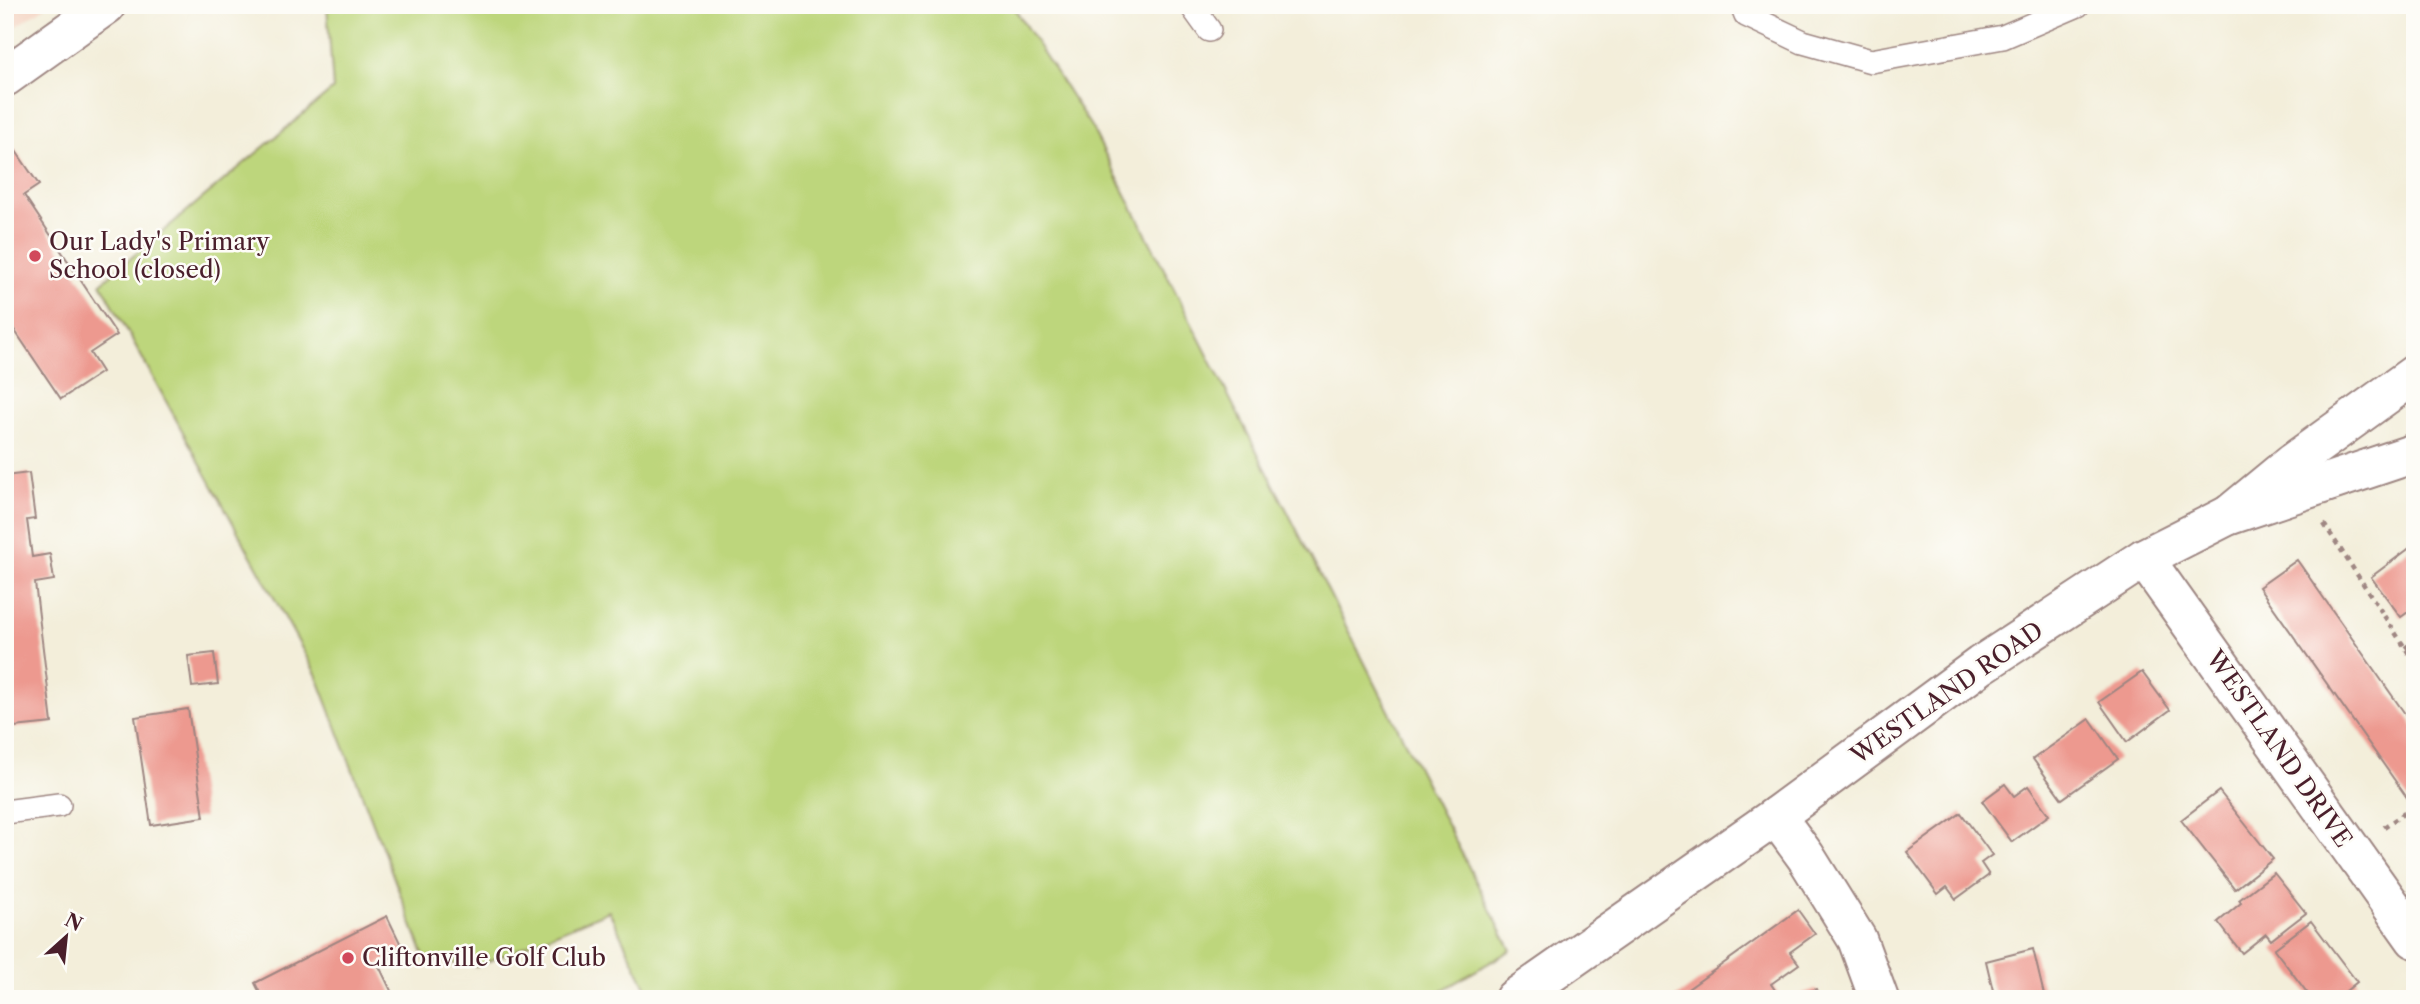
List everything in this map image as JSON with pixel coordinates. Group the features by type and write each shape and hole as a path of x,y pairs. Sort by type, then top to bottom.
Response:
{"street":[{"path":"5,77 106,5"},
{"path":"2227,516 2292,463 2415,374"},
{"name":"WESTLAND ROAD","path":"1514,999 1776,816 1981,665 2144,558 2227,516 2415,453"},
{"name":"WESTLAND DRIVE","path":"2144,558 2415,939"},
{"path":"1776,816 1857,939 1879,999"}],"lane":[{"path":"1191,5 1209,30"},
{"path":"1742,5 1746,15 1803,42 1871,61 2003,37 2078,5"},
{"path":"5,812 59,805"}],"path":[{"path":"2302,491 2415,663"},
{"path":"2405,648 2415,641"}],"shaded area":[{"path":"5,5 48,5 5,34"}],"green space":[{"name":"Cliftonville Golf Club","path":"327,5 1012,5 1092,128 1511,950 1427,999 652,999 609,911 477,966 425,959 316,674 101,283 333,89"}],"building":[{"name":"Our Lady's Primary School (closed)","path":"5,135 39,185 24,195 117,335 90,353 102,372 61,399 5,316"},
{"path":"29,473 35,519 27,520 32,557 50,554 54,580 35,583 52,723 5,728 5,476"},
{"path":"2415,544 2415,607 2401,617 2371,577"},
{"path":"2297,560 2415,728 2415,799 2410,802 2259,587"},
{"path":"214,653 218,684 192,687 188,656"},
{"path":"2142,672 2170,710 2127,742 2099,702"},
{"path":"188,709 204,817 151,825 135,717"},
{"path":"2090,719 2118,759 2062,799 2033,759"},
{"path":"2005,784 2014,796 2028,786 2049,815 2012,842 1982,801"},
{"path":"2219,791 2273,859 2235,889 2181,820"},
{"path":"1961,813 1992,855 1981,863 1989,875 1956,899 1947,887 1938,894 1907,852"},
{"path":"2274,873 2306,913 2271,940 2266,934 2242,953 2218,922 2241,903 2239,900"},
{"path":"1798,910 1815,934 1790,952 1799,964 1771,984 1781,999 1674,999"},
{"name":"Cliftonville Golf Club","path":"387,916 404,951 378,964 395,999 263,999 255,983"},
{"path":"2311,921 2357,982 2336,999 2312,999 2274,949"},
{"path":"2033,949 2045,999 1995,999 1986,961"},
{"path":"1816,989 1820,999 1790,999 1790,998"}],"place":[{"name":"Our Lady's Primary School (closed)","path":"35,256"},
{"name":"Cliftonville Golf Club","path":"348,958"}]}
